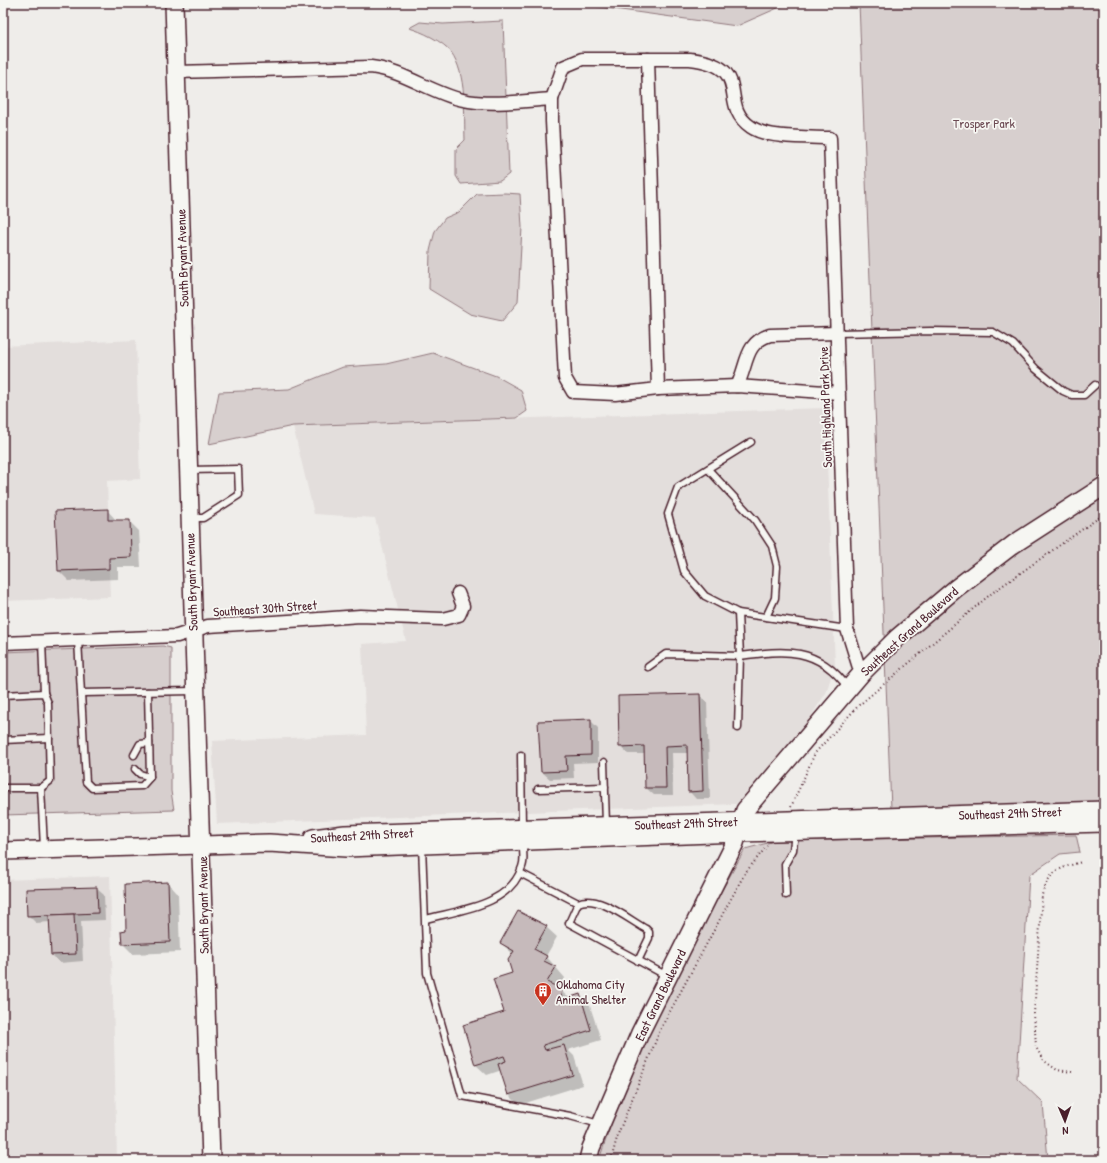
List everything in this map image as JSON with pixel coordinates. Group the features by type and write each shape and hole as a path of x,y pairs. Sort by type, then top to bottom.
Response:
{"street":[{"name":"South Bryant Avenue","path":"174,3 192,632 196,691 202,844 211,1160"},
{"path":"658,389 648,59 582,59 563,68 552,100 565,378 573,392 588,394 615,394 658,389 737,386 839,393"},
{"name":"South Highland Park Drive","path":"648,59 701,60 722,68 730,78 741,118 753,128 772,134 830,138 847,629 861,674"},
{"path":"176,72 371,67 395,72 463,100 477,102 552,100"},
{"path":"737,386 743,374 749,350 760,338 770,335 837,333"},
{"name":"Southeast Grand Boulevard","path":"739,827 745,810 848,688 897,638 980,570 1034,530 1104,486"},
{"name":"Southeast 30th Street","path":"3,643 177,636 208,626 360,616 443,619 459,616 463,606 458,593"},
{"name":"Southeast 29th Street","path":"269,843 345,834 522,835 739,827 1104,810"},
{"name":"Southeast 29th Street","path":"3,852 202,844 269,843 346,848 422,845 606,826 739,827 795,832 1104,823"},
{"name":"East Grand Boulevard","path":"588,1160 635,1046 722,870 739,827"}],"lane":[{"path":"837,333 931,331 993,332 1013,344 1036,369 1063,391 1072,395 1084,395 1094,385"},
{"path":"750,442 678,487 668,514 684,571 705,596 738,613 847,629"},
{"path":"188,470 238,469 239,495 203,518 189,518"},
{"path":"708,469 755,520 772,546 777,566 775,598 766,618"},
{"path":"738,613 740,656 738,728"},
{"path":"78,640 86,782 92,788 142,786 150,777 148,692"},
{"path":"3,788 41,788 50,782 50,738 48,703 44,693 42,641"},
{"path":"648,667 666,654 740,656 768,652 795,652 816,659 834,672 848,688"},
{"path":"82,693 196,691"},
{"path":"3,695 44,693"},
{"path":"3,740 50,738"},
{"path":"134,755 140,744 149,743"},
{"path":"426,919 478,906 499,896 514,883 520,873 523,866 521,755"},
{"path":"604,762 606,826"},
{"path":"135,769 140,774 150,777"},
{"path":"538,789 605,787"},
{"path":"41,788 44,850"},
{"path":"786,895 785,864 793,850 795,832"},
{"path":"422,845 426,919 426,973 462,1096 570,1116 603,1125"},
{"path":"520,873 578,903"},
{"path":"638,961 649,938 649,932 646,929 598,902 584,900 578,903 569,923 638,961 668,977"}],"path":[{"path":"1072,1072 1057,1070 1043,1060 1036,1047 1034,1014 1042,895 1046,881 1064,866 1082,862"}],"shaded area":[{"path":"136,340 140,479 107,481 108,509 55,511 58,571 109,569 110,597 3,601 3,346"},
{"path":"825,408 835,665 826,693 805,725 736,804 217,824 212,741 366,735 362,644 406,641 375,518 314,514 293,426"},
{"path":"110,876 117,1160 3,1160 3,880"}],"green space":[{"path":"582,3 789,3 737,26 592,6"},
{"name":"Trosper Park","path":"859,3 1104,3 1104,802 891,809"},
{"path":"503,21 509,174 500,181 461,184 456,176 456,149 465,140 464,94 460,71 448,48 432,37 409,28 420,22 443,24"},
{"path":"477,194 520,194 522,227 518,302 502,321 470,314 429,289 430,251 435,231 445,218 459,212"},
{"path":"433,353 496,376 521,390 527,411 517,418 293,426 209,444 219,392 289,389 343,367 386,364"},
{"path":"163,646 171,648 171,791 174,810 3,815 3,652"},
{"path":"1076,835 1080,852 1060,854 1029,875 1017,1078 1043,1103 1048,1160 599,1160 627,1077 708,915 745,849 775,841"}],"building":[{"path":"108,509 108,520 130,520 131,557 109,558 109,569 58,571 55,511"},
{"path":"700,694 703,791 688,792 687,745 665,746 666,788 645,788 644,746 619,747 618,696"},
{"path":"591,719 591,755 566,756 567,771 541,772 538,721"},
{"path":"168,882 170,942 122,944 121,931 126,930 125,884"},
{"path":"97,887 98,913 27,916 26,889"},
{"name":"Oklahoma City Animal Shelter","path":"518,911 547,926 534,949 547,956 544,961 556,967 547,982 563,990 561,994 562,1000 580,994 591,1030 543,1045 545,1050 564,1045 573,1075 508,1095 498,1064 506,1061 504,1056 475,1065 463,1025 504,1012 493,979 512,973 508,960 514,951 500,943"},
{"path":"74,914 76,954 51,955 49,915"}],"place":[{"name":"Oklahoma City Animal Shelter","path":"543,1006"}]}
